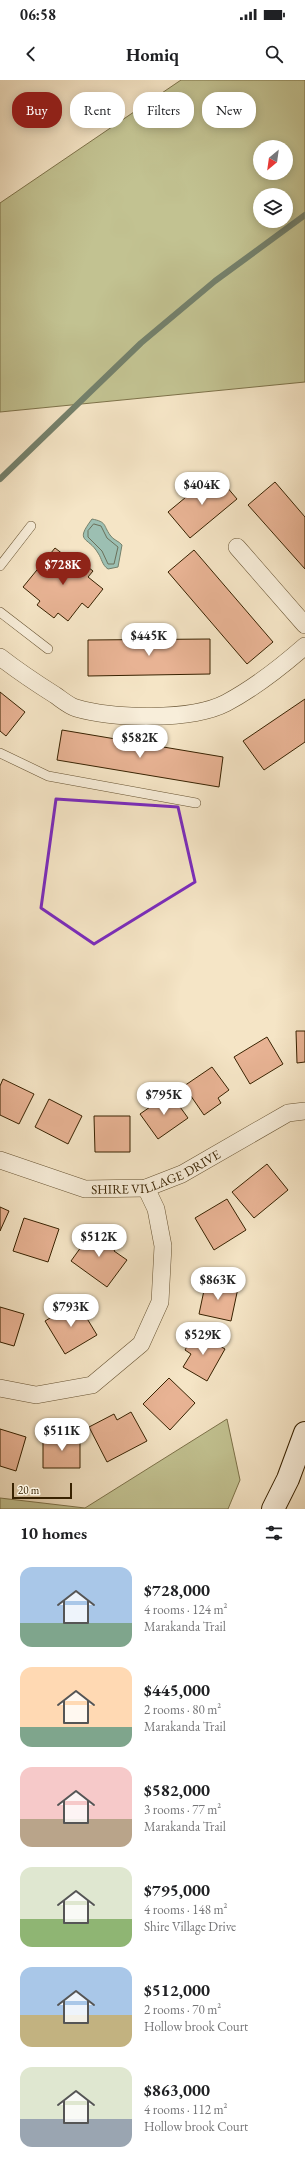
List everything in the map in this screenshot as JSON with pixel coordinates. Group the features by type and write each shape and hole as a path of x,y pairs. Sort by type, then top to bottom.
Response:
{"street":[{"path":"237,546 305,625"},
{"path":"0,657 75,707 126,716 184,715 225,704 289,661 305,646"},
{"name":"SHIRE VILLAGE DRIVE","path":"0,1160 85,1189 146,1188 182,1174 288,1113 305,1111"},
{"path":"0,1388 36,1395 92,1385 141,1344 160,1302 163,1246 156,1209 146,1188"},
{"path":"273,1509 288,1479 305,1433"}],"lane":[{"path":"0,566 31,526"},
{"path":"0,612 48,649"},
{"path":"0,753 48,776 196,803"}],"highlighted area":[{"path":"56,799 178,807 195,882 94,944 41,908"}],"green space":[{"path":"181,80 305,80 305,382 0,412 0,203 110,128 125,128 125,118 133,113 133,128 194,128 194,92 163,92"},
{"path":"227,1419 240,1480 228,1509 0,1509 0,1498 85,1508"}],"water":[{"path":"92,519 100,521 104,524 111,537 122,545 118,567 108,569 103,564 94,548 84,539 84,532"}],"building":[{"path":"215,473 237,499 190,538 168,512"},
{"path":"275,482 305,517 305,569 248,505"},
{"path":"55,548 72,561 75,557 93,571 88,577 103,589 88,608 82,603 68,621 58,613 54,618 37,605 40,601 23,587"},
{"path":"194,550 273,642 247,664 168,572"},
{"path":"210,639 210,674 88,676 88,640"},
{"path":"0,692 25,712 6,736 0,731"},
{"path":"305,699 305,742 264,770 243,741"},
{"path":"62,730 223,757 219,787 57,760"},
{"path":"296,1031 305,1031 305,1062 297,1063"},
{"path":"267,1037 283,1064 250,1084 234,1057"},
{"path":"212,1067 229,1090 218,1098 221,1103 204,1115 184,1086"},
{"path":"3,1079 34,1094 19,1124 0,1115 0,1086"},
{"path":"170,1093 188,1118 158,1139 140,1114"},
{"path":"49,1099 82,1116 68,1144 35,1127"},
{"path":"94,1116 130,1116 130,1152 95,1152"},
{"path":"267,1164 288,1190 254,1218 232,1192"},
{"path":"227,1199 246,1230 214,1250 195,1218"},
{"path":"0,1207 9,1211 0,1231"},
{"path":"24,1218 59,1229 48,1262 13,1251"},
{"path":"94,1229 117,1246 114,1251 127,1260 107,1287 71,1261"},
{"path":"206,1281 238,1288 231,1321 199,1314"},
{"path":"77,1302 97,1335 65,1354 45,1321"},
{"path":"0,1307 24,1314 14,1346 0,1342"},
{"path":"195,1332 225,1349 207,1381 183,1367 191,1354 185,1350"},
{"path":"169,1378 195,1403 170,1430 143,1404"},
{"path":"131,1412 147,1441 107,1462 89,1427 114,1414 117,1420"},
{"path":"0,1429 26,1437 16,1471 0,1466"},
{"path":"43,1435 80,1435 80,1468 43,1468"}],"waterway":[{"path":"0,479 141,343 215,281 305,215"}]}
